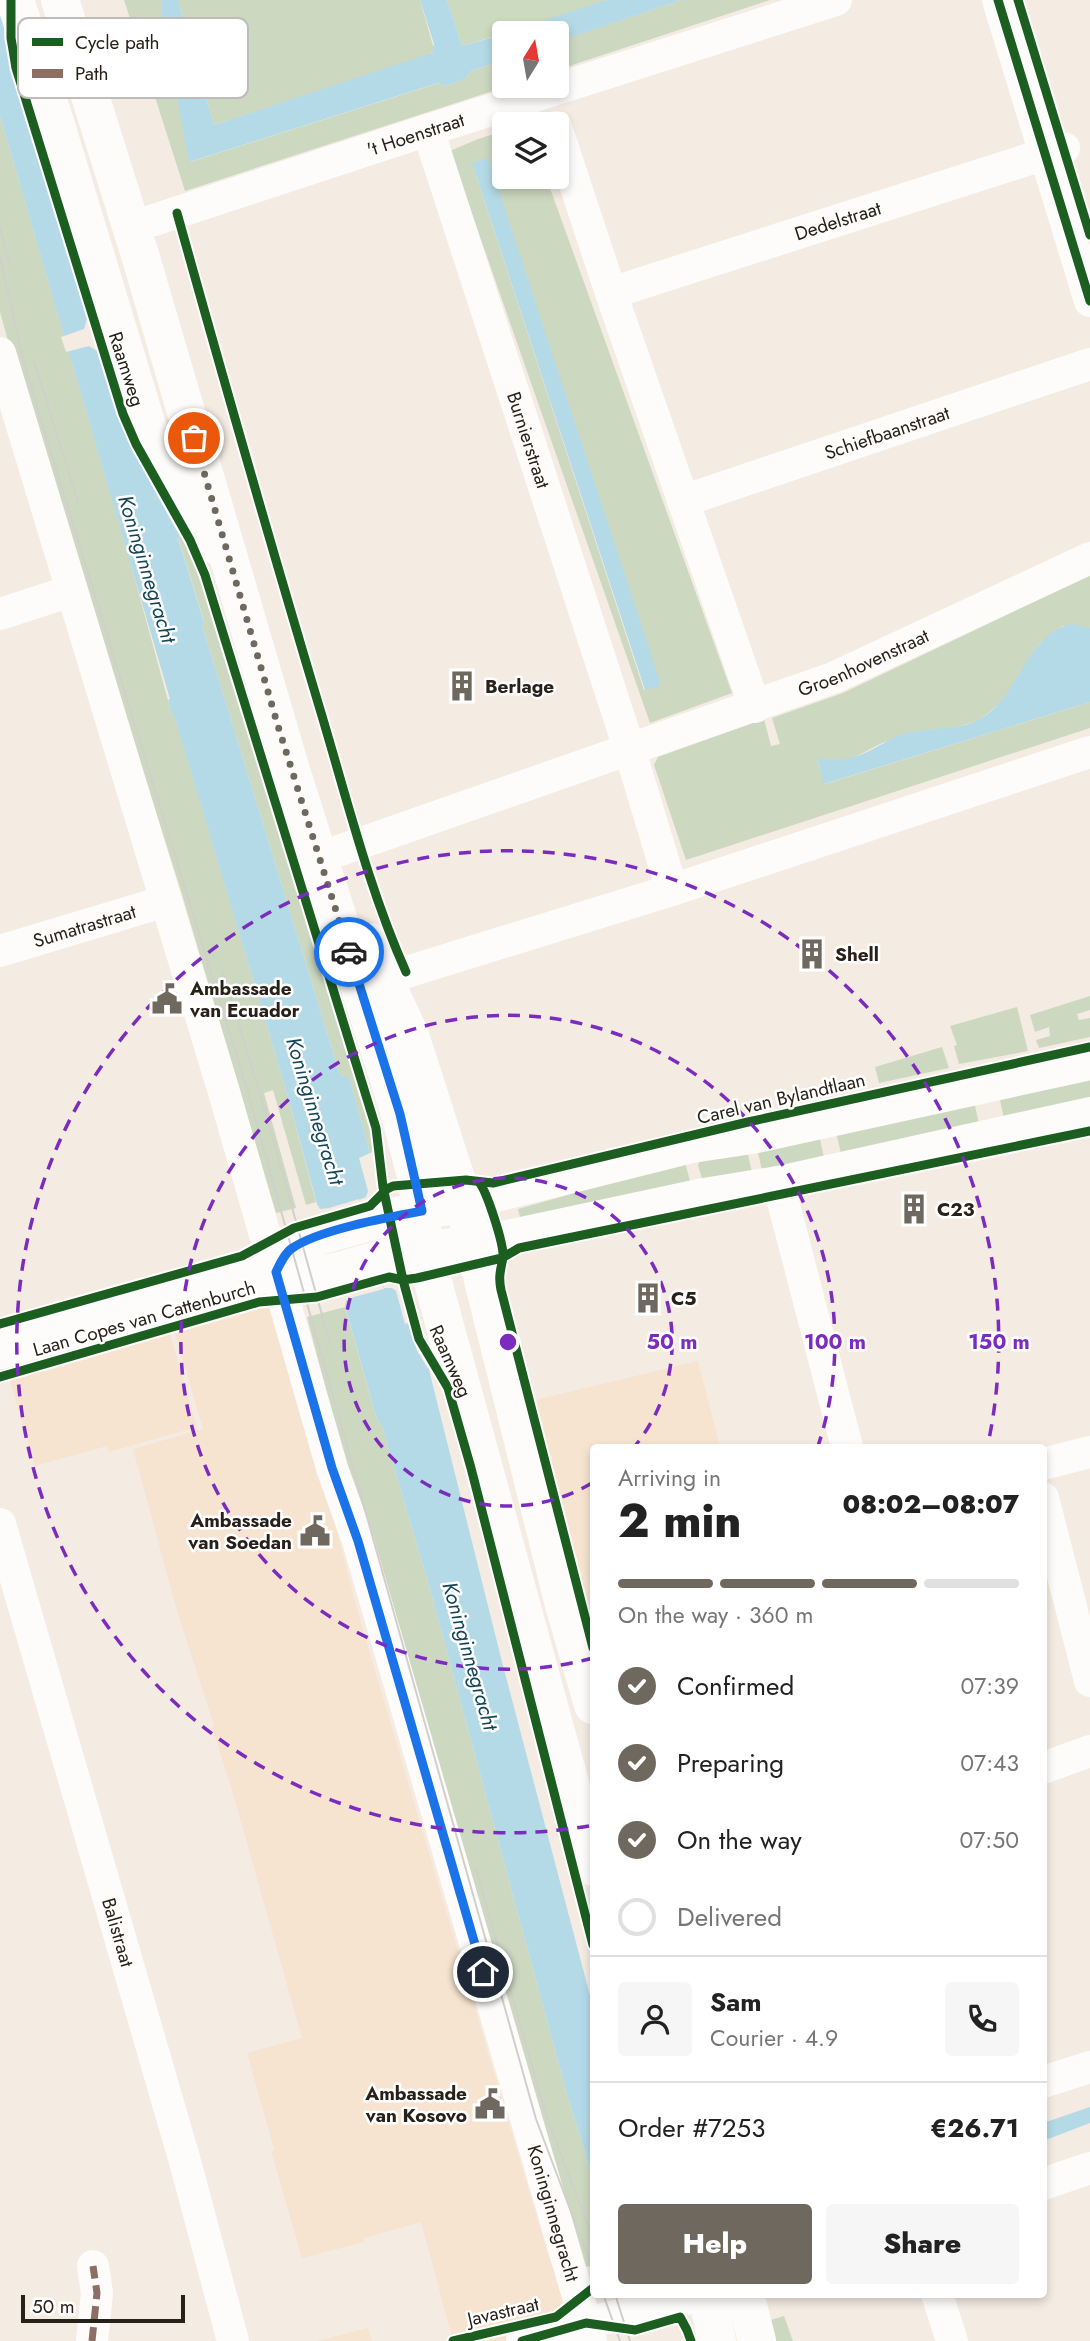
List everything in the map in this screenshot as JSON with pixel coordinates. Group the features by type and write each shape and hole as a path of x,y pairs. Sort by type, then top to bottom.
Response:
{"main road":[{"path":"15,0 21,18"},
{"name":"Raamweg","path":"60,0 66,18"},
{"name":"Raamweg","path":"85,0 91,18"},
{"path":"47,98 151,438 172,485 189,513 228,557"},
{"name":"Raamweg","path":"91,98 149,283 287,755 400,1114 422,1211 449,1247 514,1402 590,1694"},
{"name":"Raamweg","path":"116,98 341,850 384,979 410,1035 464,1204 449,1247 590,1854"},
{"name":"Laan Copes van Cattenburch","path":"276,1272 288,1250 350,1227 464,1204"},
{"name":"Laan Copes van Cattenburch","path":"0,1350 276,1272 296,1278 449,1247"},
{"path":"708,2298 717,2341"},
{"path":"745,2298 757,2341"}],"street":[{"name":"'t Hoenstraat","path":"569,84 836,0"},
{"path":"998,0 1090,235"},
{"path":"1018,0 1090,301"},
{"name":"'t Hoenstraat","path":"154,220 527,98"},
{"name":"Burnierstraat","path":"428,130 629,751"},
{"name":"Dedelstraat","path":"611,293 1055,151"},
{"path":"569,165 755,707"},
{"name":"Koninginnegracht","path":"1,359 166,901 332,1468 358,1541 588,2332"},
{"name":"Schiefbaanstraat","path":"683,501 1090,364"},
{"name":"Groenhovenstraat","path":"341,850 833,678 1090,558"},
{"path":"0,614 71,591"},
{"path":"629,751 672,890"},
{"path":"384,979 672,890 1090,752"},
{"name":"Sumatrastraat","path":"0,951 166,901"},
{"name":"Carel van Bylandtlaan","path":"464,1204 683,1149 752,1138 1090,1064"},
{"path":"449,1247 704,1194 778,1182 1090,1113"},
{"path":"778,1182 846,1444"},
{"path":"1047,1463 1090,1452"},
{"path":"1047,1514 1090,1681"},
{"name":"Balistraat","path":"0,1524 233,2341"},
{"path":"1047,1767 1090,1751"},
{"path":"1047,2081 1090,2067"},
{"path":"1047,2184 1090,2168"},
{"path":"92,2341 97,2292 93,2266"},
{"name":"Javastraat","path":"522,2341 588,2332 623,2303 666,2304 691,2298"},
{"path":"938,2298 952,2341"}],"shaded area":[{"path":"268,1304 278,1315 285,1333 361,1623 548,2255 564,2293 562,2308 552,2332 566,2341 453,2341 421,2222 364,2238 364,2242 302,2258 271,2151 274,2149 247,2053 302,2038 212,1727 214,1725 177,1611 133,1449 203,1429 174,1330"},
{"path":"169,1331 197,1427 109,1452 107,1446 35,1466 8,1374"},
{"path":"698,1361 719,1444 590,1444 590,1623 531,1401"},
{"path":"368,2328 372,2341 317,2341"}],"green space":[{"path":"124,0 162,0 165,18 130,18"},
{"path":"178,0 420,0 434,49 430,55 214,125 206,98 248,98 248,18 183,18"},
{"path":"447,0 607,0 545,21 492,21 492,37 462,46"},
{"path":"681,0 770,0 569,66 569,38"},
{"path":"492,64 492,91 185,191 155,98 179,98 190,162 439,83 446,86 465,79 471,71"},
{"path":"0,116 128,554 172,715 174,714 287,1093 316,1202 306,1205 273,1090 264,1093 296,1208 276,1213 181,891 0,312"},
{"path":"492,135 492,189 550,189 732,693 650,723 450,151","holes":["472,163 661,685 644,690"]},
{"path":"184,535 215,616 375,1136 376,1152 370,1153 349,1078 343,1077 339,1072 202,625 204,621 178,537"},
{"path":"1090,575 1090,628 1063,626 1040,643 1004,700 978,721 946,730 918,731 843,760 817,759 825,784 1090,702 1090,728 686,860 654,765 658,757 764,719 771,746 780,744 772,718 843,693"},
{"path":"1090,996 1090,1010 1077,1014 1079,1020 1090,1018 1090,1037 1039,1048 1036,1040 1050,1036 1049,1027 1035,1032 1030,1015"},
{"path":"1017,1007 1028,1051 959,1064 954,1046 957,1045 950,1026"},
{"path":"942,1047 949,1068 879,1083 875,1067"},
{"path":"1090,1071 1090,1105 1005,1123 998,1091"},
{"path":"973,1096 980,1129 842,1158 835,1127"},
{"path":"818,1130 825,1162 763,1175 756,1144"},
{"path":"746,1146 753,1177 703,1182 698,1165 702,1156"},
{"path":"685,1162 692,1189 522,1225 518,1209"},
{"path":"345,1307 377,1420 382,1426 430,1589 568,2098 590,2168 590,2266 581,2267 340,1443 307,1317"},
{"path":"784,2316 793,2341 776,2341 771,2320"}],"water":[{"path":"0,0 18,56 18,98 32,98 145,449 180,536 178,538 204,622 202,625 339,1072 343,1077 349,1077 370,1153 359,1158 368,1191 366,1197 359,1200 384,1288 396,1291 405,1324 409,1323 417,1351 429,1370 590,1996 590,2168 568,2098 430,1589 382,1426 377,1420 345,1306 346,1301 354,1297 329,1208 320,1209 317,1204 287,1093 172,715 168,700 170,699 0,116"},
{"path":"162,0 178,0 183,18 162,18"},
{"path":"420,0 447,0 462,46 492,37 492,64 471,71 465,79 446,86 438,83 189,162 177,98 206,98 214,125 432,53 434,44"},
{"path":"607,0 681,0 569,38 569,21 542,21"},
{"path":"488,158 492,170 492,189 498,189 661,685 645,690 472,163"},
{"path":"1072,624 1090,628 1090,702 824,784 817,758 852,758 908,733 961,726 980,719 1001,701 1046,638 1058,629"},
{"path":"1090,2107 1090,2123 1047,2139 1047,2122"}],"pier":[{"path":"4,5 18,49 18,93 11,70 4,38"},
{"path":"20,98 34,98 145,449 174,526 130,445 117,415 97,351 89,346 66,352 61,337 84,329 87,319"},
{"path":"359,1199 384,1289 354,1297 329,1208"},
{"path":"635,2298 661,2298 672,2334 676,2336 648,2341"}],"tram line":[{"path":"0,227 10,266"},
{"path":"0,257 22,355 40,417 244,1079 536,2119 590,2262"},
{"path":"34,361 78,502"},
{"path":"223,973 264,1107 329,1340"},
{"path":"476,1869 546,2115 590,2231"},
{"path":"604,2298 620,2341"},
{"path":"616,2298 630,2341"}],"marked path":[{"path":"92,2341 97,2293 93,2266"}],"cycle path":[{"path":"11,0 11,38 18,74"},
{"path":"998,0 1090,301"},
{"path":"1018,0 1090,235"},
{"path":"25,98 123,414 136,444 190,540 205,575 376,1128 383,1187 403,1280 419,1339 448,1388 471,1468 590,1933"},
{"path":"177,213 358,840 380,907 406,972"},
{"path":"0,1324 242,1256 294,1228 370,1206 393,1186 466,1180 493,1183 748,1122 1090,1047"},
{"path":"0,1377 259,1302 317,1297 389,1277 403,1280 417,1278 502,1258 519,1248 1090,1131"},
{"path":"479,1182 501,1241 501,1290 590,1636"},
{"path":"453,2341 556,2317 590,2290"},
{"path":"522,2341 586,2323 635,2330 680,2317 691,2341"}],"way so far":[{"path":"194,438 278,726 349,952"}],"place":[{"name":"Berlage","path":"462,686"},
{"name":"Shell","path":"812,954"},
{"name":"Ambassade van Ecuador","path":"167,999"},
{"name":"C23","path":"914,1209"},
{"name":"C5","path":"648,1298"},
{"name":"Ambassade van Soedan","path":"315,1531"},
{"name":"Ambassade van Kosovo","path":"490,2104"}],"route":[{"path":"349,952 400,1114 422,1211 381,1219 310,1240 288,1250 276,1272 332,1468 358,1541 483,1972"}]}
